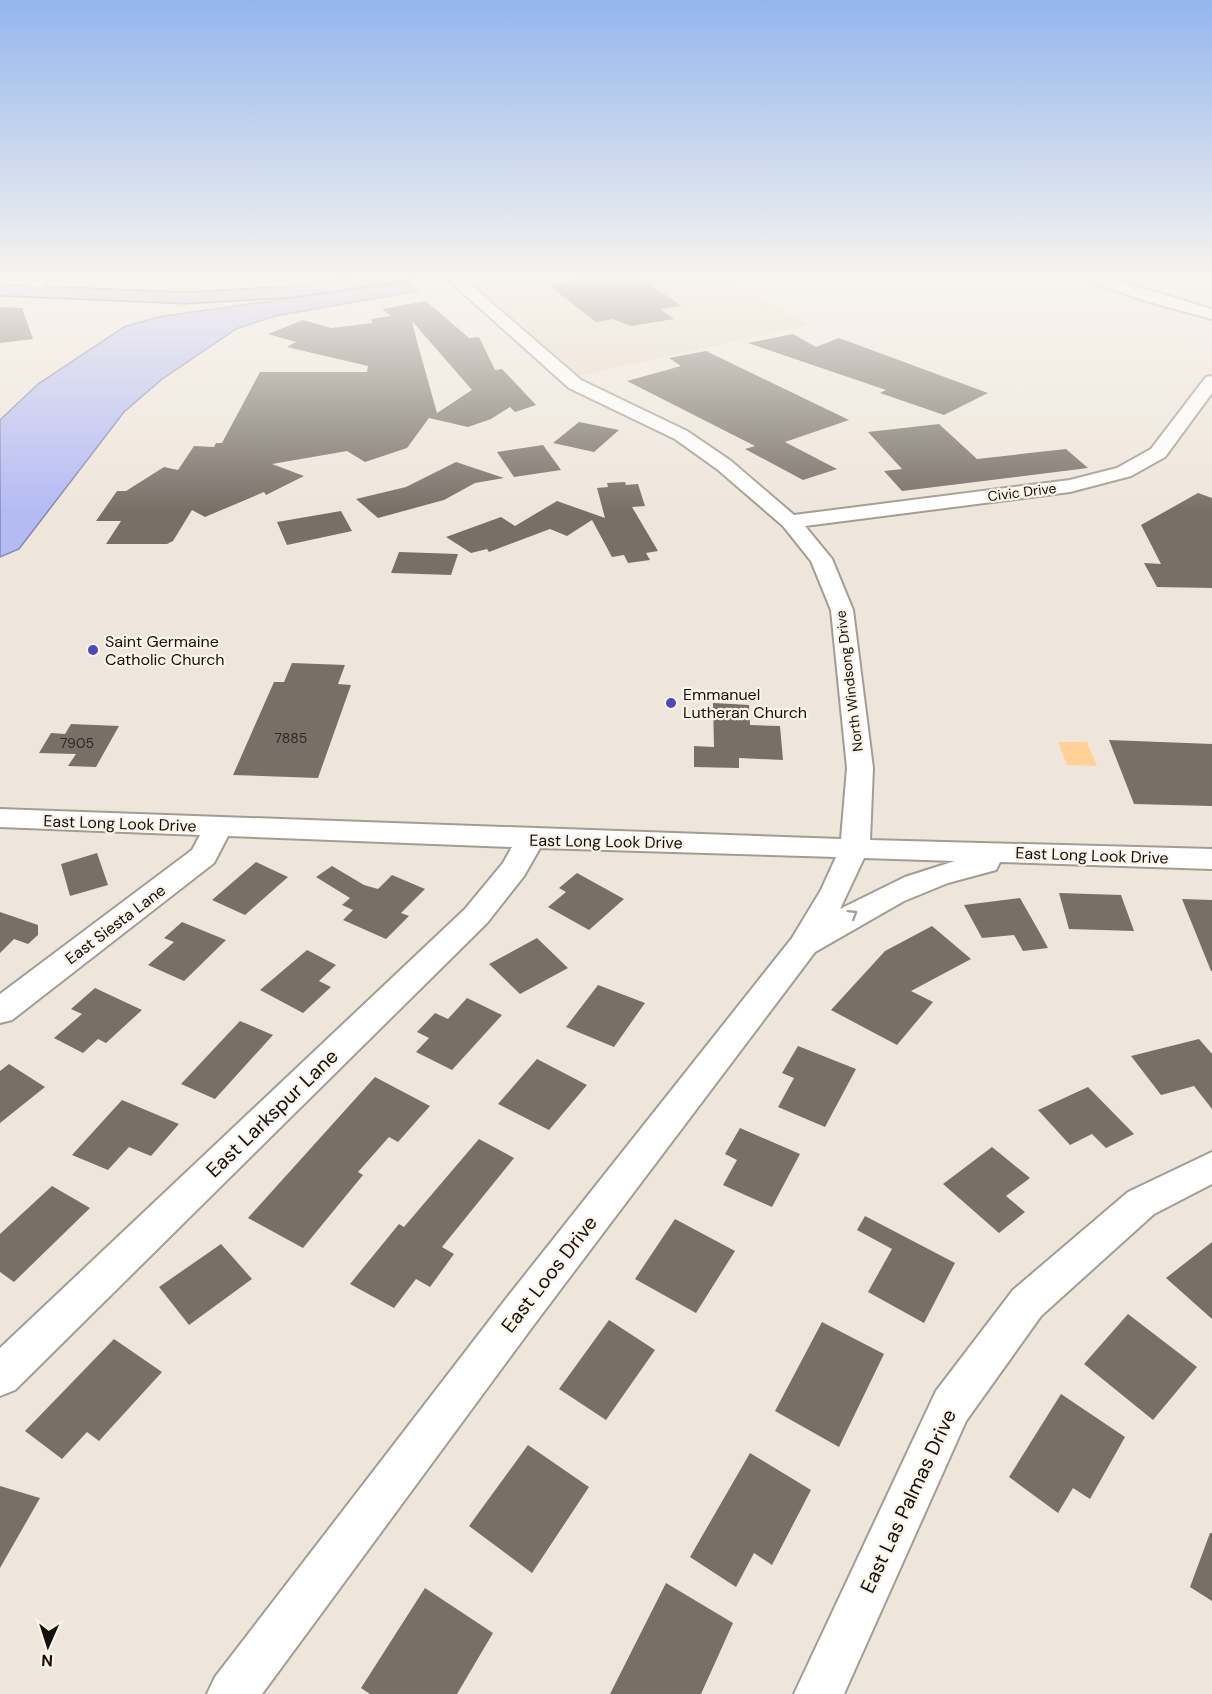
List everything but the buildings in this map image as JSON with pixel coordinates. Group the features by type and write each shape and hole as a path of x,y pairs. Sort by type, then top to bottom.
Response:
{"street":[{"name":"North Windsong Drive","path":"540,353 575,384 681,435 724,465 790,522 821,559 836,590 842,610 860,768 855,848"},
{"name":"Civic Drive","path":"790,522 1070,486 1124,472 1158,453 1212,381"},
{"name":"East Long Look Drive","path":"0,819 531,839 1212,859"},
{"name":"East Siesta Lane","path":"0,1011 204,856 218,827"},
{"name":"East Larkspur Lane","path":"0,1376 476,916 514,869 531,839"},
{"name":"East Loos Drive","path":"232,1694 526,1304 803,946 836,890 855,848"},
{"path":"803,946 858,910 898,889 947,871 992,862 1068,855"},
{"name":"East Las Palmas Drive","path":"819,1694 951,1406 1013,1322 1028,1303 1141,1203 1212,1167"}],"shaded area":[{"path":"549,353 682,353 577,376"},
{"path":"1058,742 1087,742 1097,766 1067,765"}],"water":[{"path":"85,353 201,353 161,380 124,412 19,549 0,557 0,420 38,384"}],"place":[{"name":"Saint Germaine Catholic Church","path":"93,650"},
{"name":"Emmanuel Lutheran Church","path":"671,703"}]}
